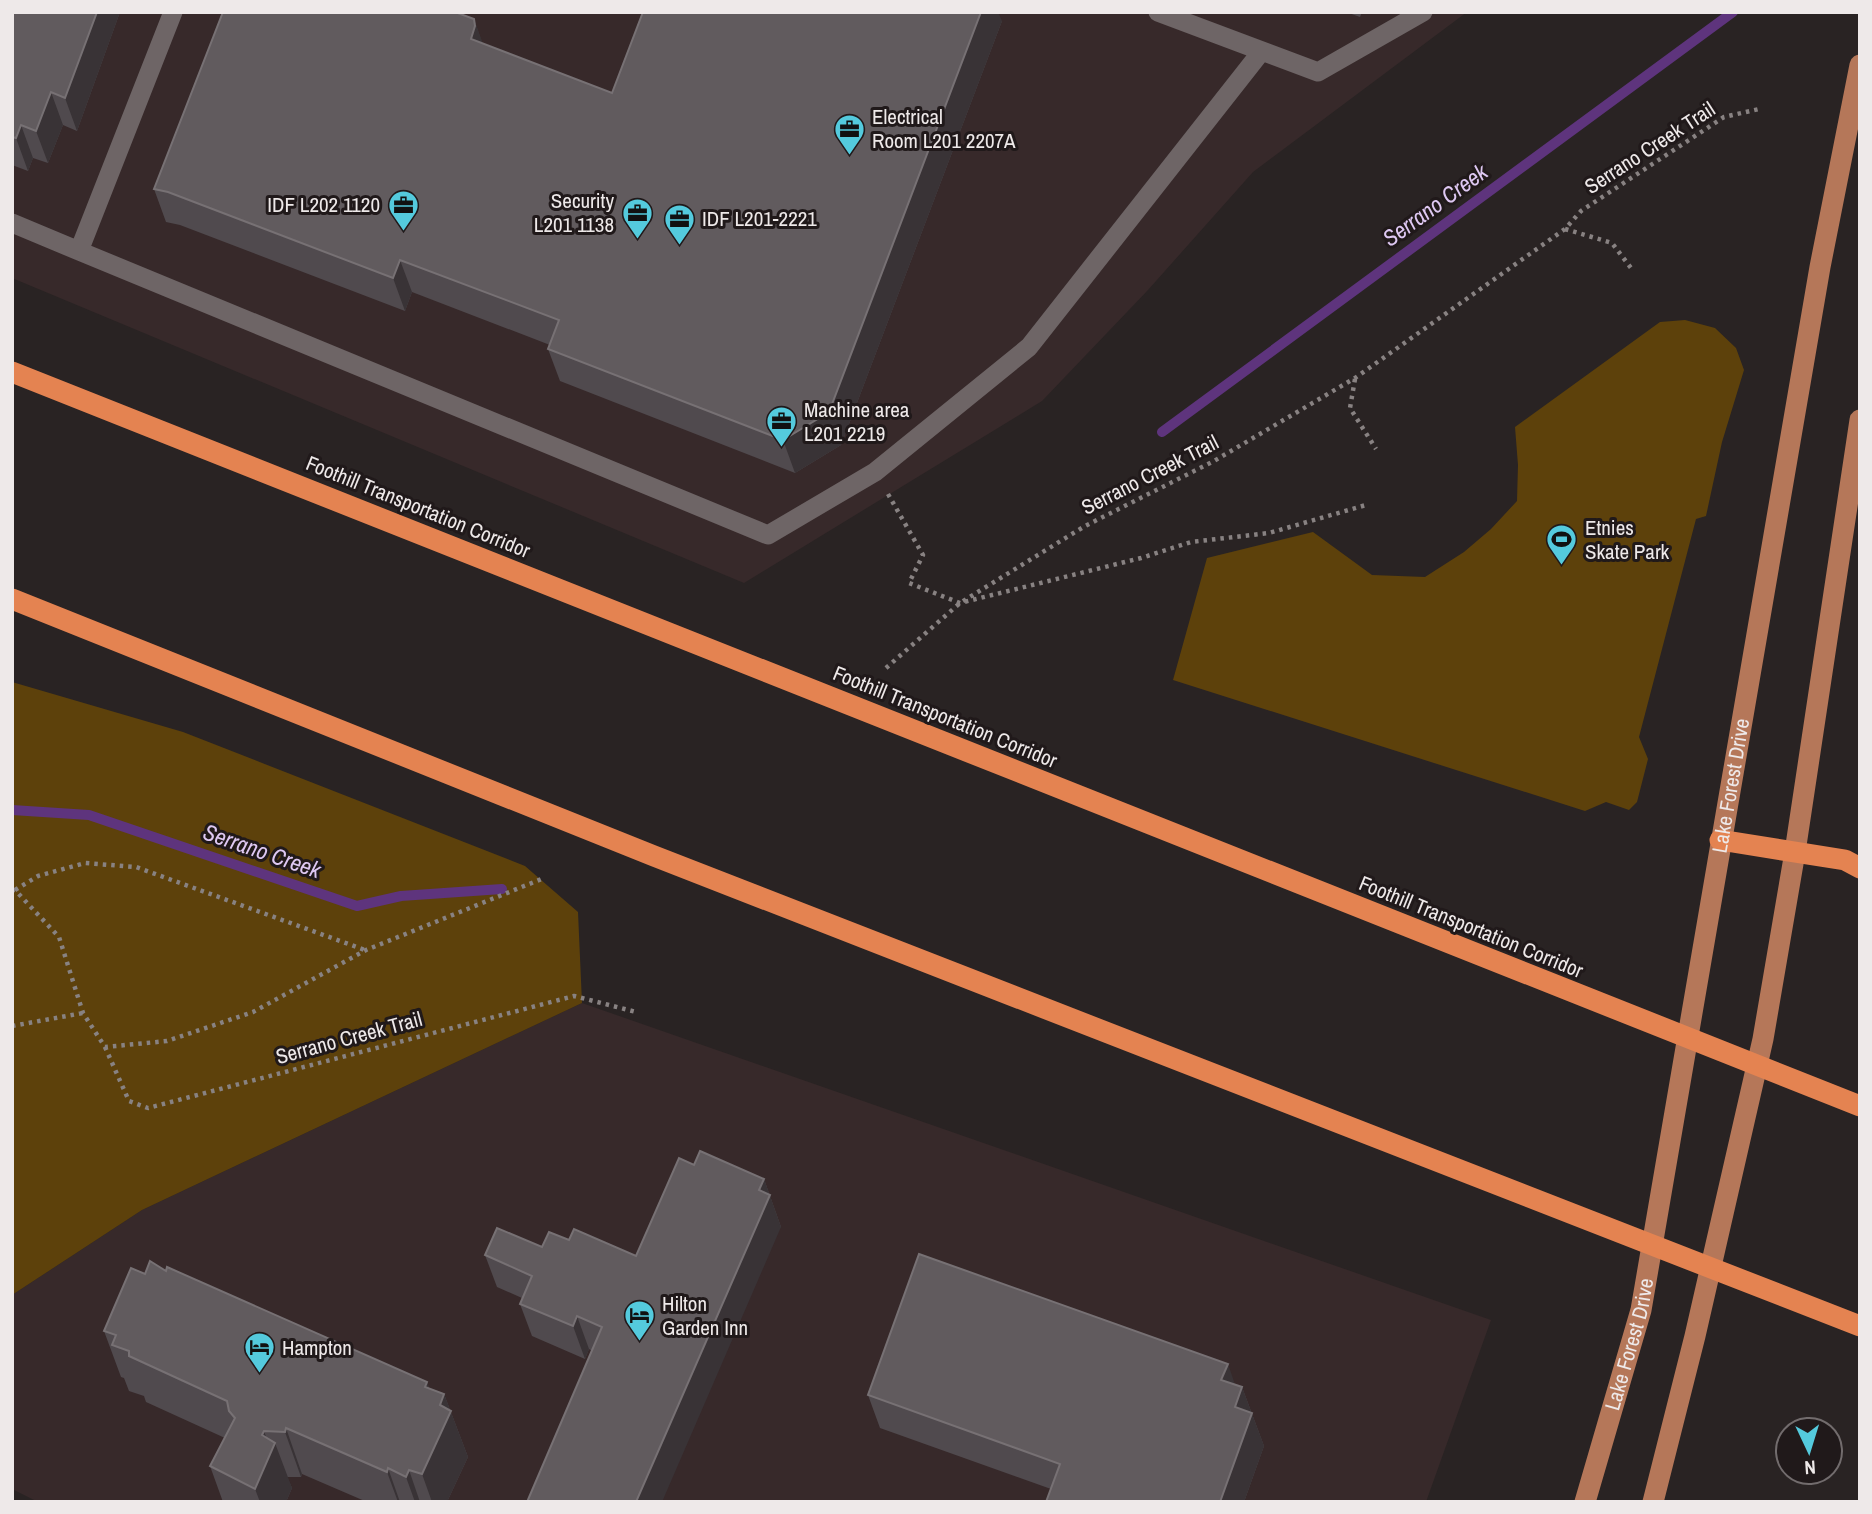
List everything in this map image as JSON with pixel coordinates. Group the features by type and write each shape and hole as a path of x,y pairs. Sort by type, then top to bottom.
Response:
{"highway":[{"name":"Foothill Transportation Corridor","path":"12,372 1854,1104"},
{"path":"12,599 654,856 1858,1325"},
{"path":"1720,841 1845,860 1860,868"}],"main road":[{"name":"Lake Forest Drive","path":"1585,1502 1641,1310 1820,267 1860,65"},
{"path":"1653,1502 1695,1336 1763,1039 1795,852 1860,419"}],"lane":[{"path":"79,251 173,12"},
{"path":"1158,12 1318,72 1423,12"},
{"path":"12,223 768,535 875,472 1029,347 1262,52"}],"path":[{"name":"Serrano Creek Trail","path":"886,668 960,603 1085,526 1214,461 1356,378 1565,229 1581,211 1724,117 1759,109"},
{"path":"1565,229 1612,243 1631,268"},
{"path":"1356,378 1350,408 1376,449"},
{"path":"875,472 923,555 909,583 960,603"},
{"name":"Serrano Creek Trail","path":"960,603 1140,558 1191,542 1269,533 1366,505"},
{"name":"Serrano Creek Trail","path":"366,950 136,867 85,863 38,876 14,890 59,937 83,1013 105,1047 129,1101 148,1108 574,996 636,1012"},
{"path":"105,1047 167,1041 253,1012 366,950 544,878"},
{"path":"12,1026 83,1013"}],"shaded area":[{"path":"12,12 1467,12 1253,172 1148,290 1042,401 744,583 12,278"},
{"name":"Etnies Skate Park","path":"1685,320 1715,328 1736,348 1744,370 1722,442 1706,516 1696,519 1639,737 1648,759 1637,802 1629,810 1606,802 1585,811 1173,680 1207,558 1313,532 1372,575 1425,577 1464,552 1491,529 1517,501 1515,427 1660,322"},
{"path":"12,682 183,732 525,866 578,912 582,1003 142,1210 12,1295"},
{"path":"582,1003 1491,1320 1426,1502 38,1502 12,1489 12,1295 142,1210"}],"building":[{"path":"12,12 97,12 65,98 51,92 36,131 21,125 16,138 12,137"},
{"path":"223,12 455,12 474,19 471,39 612,93 643,12 981,12 829,412 783,440 548,349 559,320 400,260 393,278 154,189"},
{"name":"Hilton Garden Inn","path":"700,1151 764,1179 759,1190 770,1195 636,1502 527,1502 602,1327 577,1316 573,1326 520,1304 532,1276 485,1255 497,1228 542,1247 549,1232 569,1240 574,1229 636,1256 679,1158 694,1165"},
{"path":"919,1254 1228,1364 1221,1380 1242,1387 1235,1407 1252,1413 1220,1502 1046,1502 1060,1464 868,1395"},
{"path":"150,1261 166,1271 167,1267 427,1382 425,1387 444,1394 440,1405 451,1411 422,1474 409,1470 406,1477 388,1468 387,1472 286,1428 285,1432 264,1431 262,1435 275,1443 255,1489 210,1466 235,1418 229,1411 227,1401 129,1356 129,1351 112,1345 116,1335 104,1331 131,1268 145,1274"}],"waterway":[{"name":"Serrano Creek","path":"1162,432 1733,12"},
{"name":"Serrano Creek","path":"12,810 89,815 357,906 401,896 502,889"}],"place":[{"name":"Electrical Room L201 2207A","path":"849,156"},
{"name":"IDF L202 1120","path":"403,232"},
{"name":"Security L201 1138","path":"637,240"},
{"name":"IDF L201-2221","path":"679,246"},
{"name":"Machine area L201 2219","path":"781,449"},
{"name":"Etnies Skate Park","path":"1562,567"},
{"name":"Hilton Garden Inn","path":"639,1343"},
{"name":"Hampton","path":"259,1375"}]}
